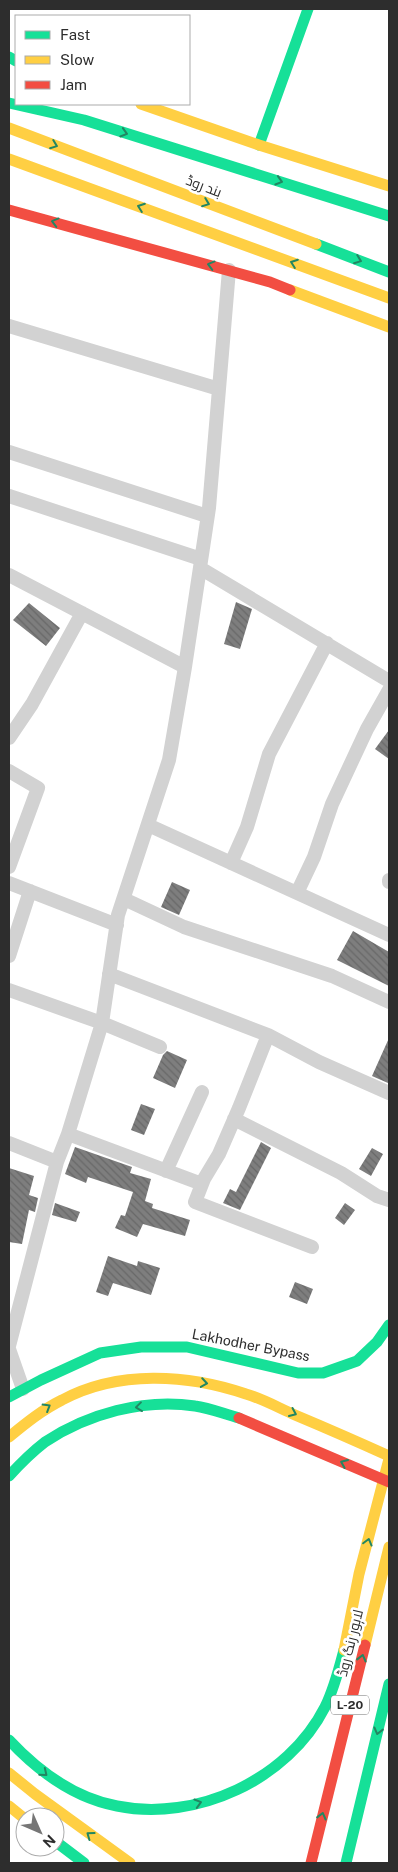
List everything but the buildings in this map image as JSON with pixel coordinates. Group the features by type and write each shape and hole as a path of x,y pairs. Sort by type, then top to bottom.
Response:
{"main road":[{"path":"259,145 308,9"},
{"path":"9,104 84,120 389,216"},
{"path":"144,105 259,145 389,186"},
{"name":"بند روڈ","path":"9,128 389,272"},
{"path":"9,159 389,298"},
{"path":"9,210 270,282 389,327"},
{"name":"Lakhodher Bypass","path":"9,1397 100,1353 141,1347 186,1347 298,1373 323,1373 357,1361 377,1342 389,1325"},
{"path":"9,1437 24,1423 49,1405 82,1390 115,1381 146,1377 181,1379 224,1386 248,1394 389,1458 355,1589 341,1666 334,1687 316,1722 296,1747 278,1764 243,1787 217,1797 178,1807 149,1810 116,1806 81,1794 52,1780 22,1755 9,1740"},
{"path":"9,1476 38,1447 59,1433 106,1413 154,1405 187,1405 239,1418 389,1482"},
{"name":"لاہور رنگ روڈ","path":"310,1863 389,1547"},
{"name":"L-20","path":"346,1863 389,1684"},
{"path":"9,1773 130,1863"},
{"path":"65,1849 84,1863"}],"street":[{"path":"23,1389 9,1348 57,1162 68,1134 102,1024 117,925 124,899 169,760 207,516 229,270"},
{"path":"9,326 219,389"},
{"path":"9,452 207,516"},
{"path":"9,496 200,564 389,681"},
{"path":"9,575 185,667"},
{"path":"9,738 32,704 82,613"},
{"path":"231,863 246,827 270,754 327,642"},
{"path":"297,893 314,857 332,804 389,690"},
{"path":"9,771 38,788 9,867"},
{"path":"148,825 389,935"},
{"path":"9,883 117,925"},
{"path":"9,956 30,891"},
{"path":"124,899 184,927 332,976 389,1002"},
{"path":"109,974 268,1035 319,1062 389,1093"},
{"path":"9,990 160,1047"},
{"path":"268,1035 219,1154 202,1184 195,1202 312,1247"},
{"path":"166,1171 202,1092"},
{"path":"234,1118 340,1173 376,1196 389,1200"},
{"path":"68,1134 202,1184"},
{"path":"9,1142 57,1162"}],"traffic: fast":[{"path":"259,145 308,9"},
{"path":"9,57 15,60"},
{"path":"9,103 15,104"},
{"path":"18,105 84,120 389,216"},
{"path":"316,244 389,272"},
{"path":"9,1397 100,1353 141,1347 187,1347 298,1373 323,1373 357,1361 377,1342 389,1325"},
{"path":"9,1476 26,1458 45,1442 61,1432 79,1423 117,1410 136,1406 176,1404 201,1407 239,1418"},
{"path":"9,1740 32,1762 58,1782 86,1797 101,1802 117,1806 147,1809 178,1808 208,1801 237,1790 264,1775 288,1756 309,1733 328,1700 344,1650"},
{"path":"346,1863 389,1684"},
{"path":"65,1849 84,1863"}],"traffic: slow":[{"path":"144,105 259,145 389,186"},
{"path":"9,128 316,244"},
{"path":"9,159 389,298"},
{"path":"290,290 389,327"},
{"path":"9,1437 48,1408 84,1390 129,1380 177,1379 223,1387 252,1396 389,1456"},
{"path":"344,1650 359,1574 389,1459"},
{"path":"365,1645 389,1547"},
{"path":"9,1773 130,1863"},
{"path":"9,1806 15,1811"}],"traffic: jam":[{"path":"9,210 270,282 290,290"},
{"path":"239,1418 389,1482"},
{"path":"311,1863 365,1645"}]}
